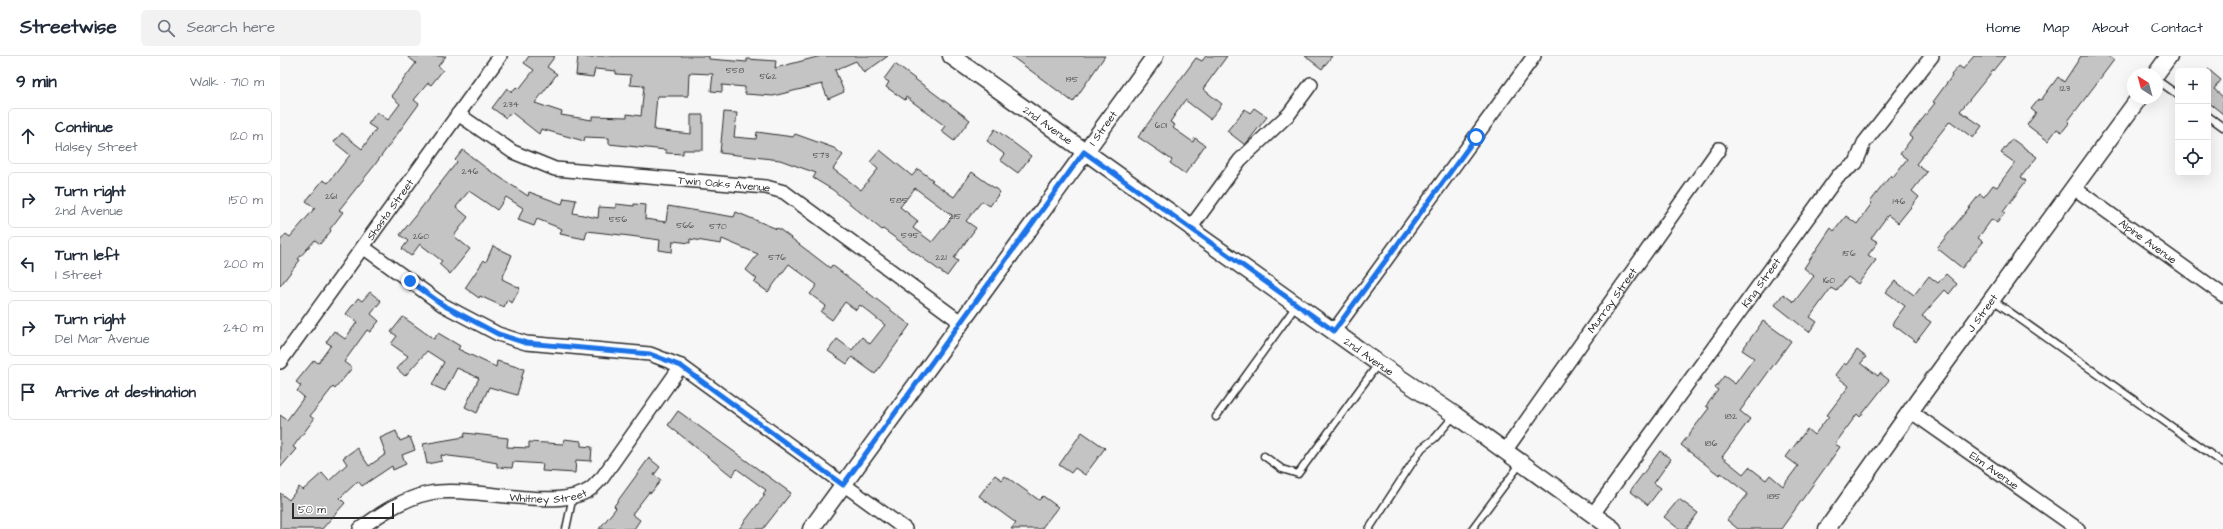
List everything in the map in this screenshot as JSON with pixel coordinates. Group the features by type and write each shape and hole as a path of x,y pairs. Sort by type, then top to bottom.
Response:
{"street":[{"name":"Shasta Street","path":"280,362 500,56"},
{"name":"2nd Avenue","path":"952,56 1084,152 1191,227 1198,235 1262,278 1297,306 1334,331 1378,364 1455,415 1613,529"},
{"name":"I Street","path":"811,529 1155,56"},
{"path":"1334,331 1534,56"},
{"name":"King Street","path":"1593,514 1838,176 1856,163 1864,143 1932,56"},
{"path":"2160,68 2169,56"},
{"path":"1191,227 1240,160 1290,114 1311,84"},
{"name":"J Street","path":"1832,527 1910,410 2135,104"},
{"name":"Twin Oaks Avenue","path":"458,114 513,152 556,169 766,187 784,192 962,323"},
{"name":"Murray Street","path":"1505,451 1719,149"},
{"name":"Alpine Avenue","path":"2074,188 2223,295"},
{"path":"363,247 443,305 498,334 526,343 650,354 681,366 905,529"},
{"name":"Whitney Street","path":"360,529 375,517 401,503 430,493 453,492 562,499 589,490 602,478 681,366"},
{"name":"Elm Avenue","path":"1910,410 2078,529"}],"lane":[{"path":"2163,84 2175,93"},
{"path":"2211,118 2223,127"},
{"path":"1992,299 2223,463"},
{"path":"1216,417 1297,306"},
{"path":"1264,456 1282,469 1298,474 1378,364"},
{"path":"1369,529 1422,448 1435,438 1455,415"},
{"path":"1472,529 1522,463"},
{"path":"566,529 573,496"}],"building":[{"path":"407,56 446,56 438,66 443,70 431,85 428,83 414,100 419,104 374,166 339,210 343,212 330,229 331,231 320,244 315,240 298,259 300,260 280,286 280,241 286,234 290,237 315,208 306,201 323,180 328,183 350,155 334,142 342,133 362,149 376,129 368,124 377,112 388,120 400,104 391,96 416,63"},
{"path":"529,56 555,56 547,67 557,74 535,103 562,112 561,115 592,120 592,116 627,117 627,114 641,116 644,86 630,85 631,75 616,74 616,71 595,69 593,77 576,75 578,56 592,58 593,56 709,56 709,59 747,62 747,59 776,61 775,68 821,56 888,56 864,73 856,61 835,70 844,92 828,99 822,84 773,96 745,94 745,87 722,85 722,92 711,91 713,74 689,73 688,96 657,96 654,130 691,134 691,115 703,115 703,150 683,150 683,154 666,153 666,150 609,144 609,138 585,137 584,141 541,129 539,134 511,112 506,118 492,108 507,88 512,92 516,87 519,89 534,70 524,63"},
{"path":"1011,56 1105,56 1073,102"},
{"path":"1206,56 1227,56 1203,89 1222,104 1210,119 1185,100 1170,122 1175,125 1173,128 1193,142 1195,138 1205,145 1185,174 1170,163 1172,160 1138,137 1196,58 1202,61"},
{"path":"1305,56 1332,56 1322,69"},
{"path":"1974,56 2005,56 1960,111 1982,126 1973,138 1950,121 1916,164 1927,172 1912,191 1919,197 1898,223 1888,215 1871,238 1878,242 1868,255 1876,260 1858,284 1848,277 1836,291 1831,288 1810,317 1817,322 1809,332 1775,305 1783,294 1794,302 1814,276 1804,268 1831,228 1834,231 1846,216 1857,224 1872,203 1870,202 1891,175 1893,177 1907,159 1900,154 1912,138 1909,136 1935,103 1933,102 1952,76 1951,75 1959,66 1963,69"},
{"path":"2081,56 2108,56 2114,60 2068,121 2070,122 2062,132 2057,129 2048,141 2027,125 2036,113 2031,109 2039,99 2041,100 2058,77 2064,82"},
{"path":"895,64 970,120 954,141 941,131 945,126 906,97 905,100 886,87 889,82 884,79"},
{"path":"2211,72 2221,80 2214,89 2223,97 2223,114 2211,104"},
{"path":"1254,108 1267,117 1245,145 1227,131 1245,109 1250,113"},
{"path":"724,112 737,113 734,137 756,139 757,132 793,137 795,134 834,148 843,155 833,169 861,190 878,169 870,162 880,150 912,176 918,169 933,180 931,181 954,197 972,172 1000,192 990,206 982,201 966,221 976,228 954,258 958,261 947,276 883,229 882,230 833,190 813,178 816,173 780,160 720,153","holes":["915,188 953,216 932,242 913,228 918,221 900,207"]},
{"path":"995,129 1031,156 1018,173 1000,160 1004,154 987,141"},
{"path":"2012,139 2037,157 2021,177 2026,181 2003,212 2005,213 1997,223 1992,219 1978,238 1983,242 1962,268 1937,248 1980,194 1984,197 1993,185 1997,187 2015,163 2001,153"},
{"path":"463,150 486,168 528,196 529,192 562,204 564,198 576,200 573,213 598,218 599,207 616,208 616,204 634,206 634,204 646,205 645,219 666,222 668,206 734,217 736,212 777,229 778,228 830,268 832,265 910,325 875,374 852,357 847,364 828,351 837,339 852,350 862,337 870,344 885,325 860,305 856,310 845,302 832,320 821,312 826,306 810,294 817,285 789,264 768,292 754,282 757,279 746,270 758,254 722,239 721,244 690,239 690,243 673,241 672,252 659,250 660,240 587,231 585,239 560,234 562,229 537,219 534,226 518,220 523,208 506,197 497,210 469,191 456,207 468,217 454,236 470,249 450,274 439,264 442,261 420,244 411,256 402,249 408,241 400,235 457,162 455,160"},
{"path":"493,246 512,255 502,279 520,288 512,303 507,300 504,307 480,296 479,298 465,288 484,260 486,262"},
{"path":"1946,274 1957,284 1949,294 1945,290 1922,316 1931,322 1916,342 1892,324 1905,306 1886,292 1895,281 1914,295 1929,276 1938,283"},
{"path":"370,292 381,301 371,314 379,321 370,332 367,330 344,362 352,368 335,389 333,387 310,416 314,419 293,447 296,449 280,468 280,415 287,420 304,397 297,391 301,386 296,382 314,360 318,363 331,345 326,342 334,331 345,339 357,322 346,314 358,298 362,301"},
{"path":"403,317 434,339 438,333 460,346 458,349 496,367 497,361 524,369 517,395 489,387 477,413 465,407 479,378 457,368 445,391 432,385 444,362 427,351 405,376 397,369 408,356 391,344 397,336 391,332"},
{"path":"1763,321 1791,341 1740,411 1750,419 1722,457 1743,474 1749,467 1766,480 1770,475 1783,486 1798,466 1786,457 1807,429 1814,435 1849,386 1835,375 1844,363 1846,365 1857,350 1866,357 1861,363 1878,376 1880,373 1889,380 1860,417 1857,414 1835,444 1840,447 1781,529 1738,529 1727,520 1748,494 1721,473 1719,475 1681,445 1709,408 1706,406 1718,390 1715,388 1724,376 1735,384 1754,358 1742,350"},
{"path":"678,411 791,493 763,529 739,529 765,495 763,494 766,490 737,469 732,476 668,425"},
{"path":"396,431 400,441 410,437 415,450 402,455 406,464 393,470 392,466 362,486 358,481 340,498 345,503 322,529 280,529 280,493 289,500 299,487 303,490 322,473 329,481 347,464 343,458 357,448 369,466 386,454 380,438"},
{"path":"1082,432 1105,448 1085,475 1075,468 1071,473 1059,465"},
{"path":"465,433 508,438 507,447 529,448 529,442 563,444 564,439 581,441 581,446 592,447 591,461 576,460 575,473 542,471 543,464 513,462 512,468 497,467 497,463 441,455 442,461 427,464 423,444 464,437"},
{"path":"1660,451 1671,459 1654,483 1661,488 1648,505 1630,491"},
{"path":"649,458 660,467 654,475 661,480 651,493 649,492 632,514 640,520 634,529 599,529 616,508 614,506"},
{"path":"995,475 1002,480 1005,476 1039,500 1043,496 1058,507 1041,529 1011,529 1016,523 979,496"},
{"path":"1679,499 1698,513 1686,529 1679,529 1664,517"}],"route":[{"path":"410,281 443,305 473,323 498,334 526,343 650,354 681,366 843,485 962,323 1084,152 1191,227 1198,235 1262,278 1297,306 1334,331 1376,276 1476,137"}]}
